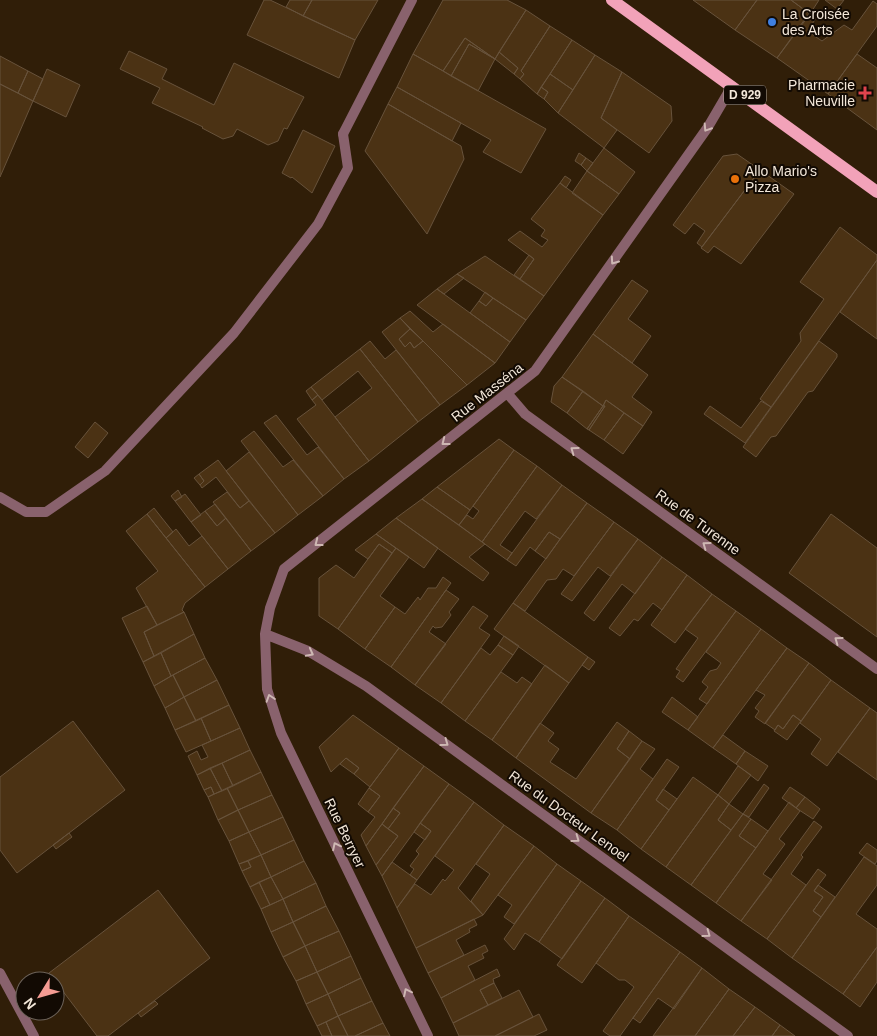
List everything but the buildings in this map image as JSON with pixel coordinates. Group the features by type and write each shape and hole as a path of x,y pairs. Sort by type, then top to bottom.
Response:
{"main road":[{"name":"D 929","path":"612,0 877,192"}],"street":[{"path":"0,497 26,512 46,512 105,471 234,333 318,224 348,168 343,134 412,0"},
{"name":"Rue Masséna","path":"265,634 270,608 284,569 535,371 708,127 732,86"},
{"name":"Rue de Turenne","path":"507,393 525,414 877,669"},
{"name":"Rue Berryer","path":"265,634 267,689 281,733 428,1036"},
{"name":"Rue du Docteur Lenoel","path":"265,634 308,651 366,686 848,1036"},
{"path":"0,973 34,1036"}],"place":[{"name":"La Croisée des Arts","path":"772,22"},
{"name":"Pharmacie Neuville","path":"865,93"},
{"name":"Allo Mario's Pizza","path":"735,179"}]}
